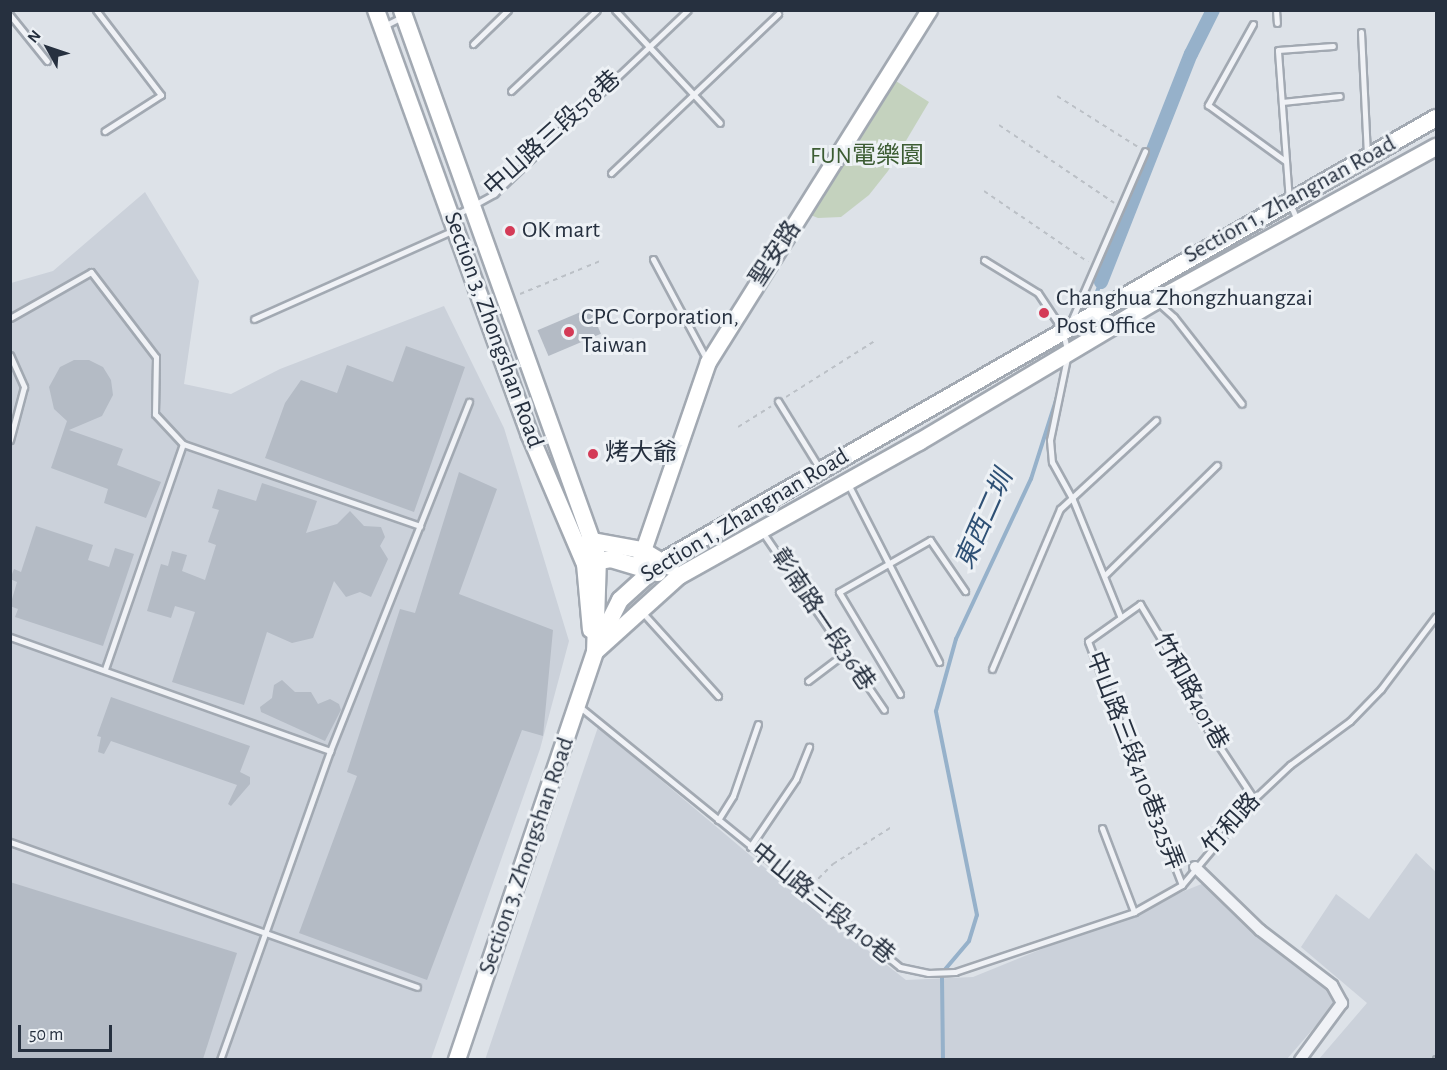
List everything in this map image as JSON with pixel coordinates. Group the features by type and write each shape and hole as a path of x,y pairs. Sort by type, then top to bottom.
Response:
{"main road":[{"name":"Section 3, Zhongshan Road","path":"405,12 469,205 593,541 591,561 595,652 457,1059"},
{"name":"Section 3, Zhongshan Road","path":"379,18 529,433 577,548 591,561"},
{"name":"Section 1, Zhangnan Road","path":"663,561 1062,329 1437,118"},
{"name":"Section 1, Zhangnan Road","path":"595,652 642,612 679,576 847,482 1154,302 1299,225 1437,147"},
{"path":"577,548 593,541 679,576"},
{"path":"591,561 663,561 679,576"},
{"name":"Section 1, Zhangnan Road","path":"595,652 609,618 634,583 643,562"}],"street":[{"name":"聖安路","path":"643,562 708,362 929,10"},
{"name":"竹和路","path":"1196,867 1260,930 1332,985 1342,1003 1300,1059"}],"lane":[{"path":"96,10 161,95 105,131"},
{"path":"473,44 508,10"},
{"path":"511,91 597,10"},
{"path":"615,10 720,123"},
{"name":"中山路三段518巷","path":"254,318 455,223 469,205 494,194 688,10"},
{"path":"1276,10 1277,22"},
{"path":"379,18 405,12"},
{"path":"611,173 778,14"},
{"path":"10,15 47,62"},
{"path":"1253,24 1208,105 1286,161"},
{"path":"1361,32 1367,157"},
{"path":"1299,225 1289,201 1278,50 1333,46"},
{"path":"1282,102 1340,96"},
{"path":"1062,329 1076,315 1145,151"},
{"path":"652,259 708,362"},
{"path":"984,260 1038,294 1062,329 1068,352 1050,440 1052,462 1073,500 1120,616"},
{"path":"10,318 91,272 156,357 155,414 183,444 420,526"},
{"path":"1140,285 1154,302 1174,317 1242,404"},
{"path":"10,355 24,387 10,440"},
{"path":"778,401 820,470"},
{"path":"220,1059 330,751 469,402"},
{"path":"992,669 1060,509 1073,500 1156,420"},
{"path":"105,669 183,444"},
{"path":"1105,575 1217,465"},
{"path":"847,482 939,662"},
{"name":"彰南路一段36巷","path":"761,530 884,710"},
{"path":"900,694 839,592 930,540 965,591"},
{"name":"竹和路401巷","path":"1120,616 1140,604 1200,704 1194,708 1254,799"},
{"path":"642,612 718,696"},
{"name":"中山路三段410巷325弄","path":"1120,616 1088,641 1182,885"},
{"name":"竹和路","path":"1196,867 1254,799 1350,721 1408,657 1437,616"},
{"path":"10,637 330,751"},
{"path":"807,681 845,653"},
{"name":"中山路三段410巷","path":"578,705 750,848 900,967 928,973 955,972 1134,912 1182,885 1196,867"},
{"path":"718,820 733,796 758,723"},
{"path":"750,848 796,779 809,747"},
{"path":"1102,828 1134,912"},
{"path":"10,842 417,987"}],"path":[{"path":"1057,96 1145,151"},
{"path":"999,125 1121,208"},
{"path":"984,191 1096,268"},
{"path":"504,300 600,261"},
{"path":"738,427 876,340"},
{"path":"806,891 833,864 893,826"}],"shaded area":[{"path":"145,192 199,281 184,384 231,394 280,369 444,306 504,428 569,641 540,749 431,1059 11,1060 11,283 53,271"},
{"path":"598,727 802,899 906,980 973,977 1204,883 1332,985 1338,1000 1287,1059 485,1060"},
{"path":"1416,853 1436,872 1436,1059 1319,1059 1367,1003 1301,947 1336,894 1369,919"}],"green space":[{"name":"FUN電樂園","path":"888,76 929,102 888,171 869,195 841,217 818,218 803,212"}],"building":[{"name":"CPC Corporation, Taiwan","path":"590,308 601,334 548,356 538,330"},
{"path":"406,346 465,367 414,512 265,458 285,403 301,380 337,393 347,365 393,382"},
{"path":"74,360 89,360 103,367 111,380 113,395 102,416 69,430 123,449 117,465 161,482 146,518 104,503 108,489 51,468 67,421 54,409 49,387 60,367"},
{"path":"459,472 497,489 459,594 553,630 543,736 522,730 427,980 299,933 357,776 347,772 400,609 415,613"},
{"path":"262,483 317,501 306,533 337,524 350,511 364,526 381,527 385,537 380,546 388,559 371,597 360,592 346,597 334,581 313,638 292,643 267,632 244,705 172,682 195,612 175,606 171,618 147,611 161,564 168,566 172,551 187,555 182,571 205,580 216,545 208,542 219,510 212,508 218,489 256,501"},
{"path":"36,526 93,545 88,560 109,567 115,548 134,554 103,646 15,617 18,609 10,606 17,582 10,579 14,569 21,572"},
{"path":"282,680 295,692 311,692 318,704 330,699 339,704 341,710 325,741 261,712 260,707 272,698 274,685"},
{"path":"111,697 250,746 240,772 250,777 250,784 231,806 228,804 237,785 111,741 104,754 98,752 101,737 97,736"},
{"path":"10,882 237,953 203,1059 10,1059"}],"waterway":[{"name":"東西二圳","path":"1101,282 1191,54 1213,10"},
{"name":"東西二圳","path":"1090,309 1101,282"},
{"name":"東西二圳","path":"943,1060 942,973 969,941 977,915 936,711 956,639 1031,479 1057,397"}],"place":[{"name":"OK mart","path":"510,231"},
{"name":"Changhua Zhongzhuangzai Post Office","path":"1044,313"},
{"name":"CPC Corporation, Taiwan","path":"569,332"},
{"name":"烤大爺","path":"593,454"}]}
